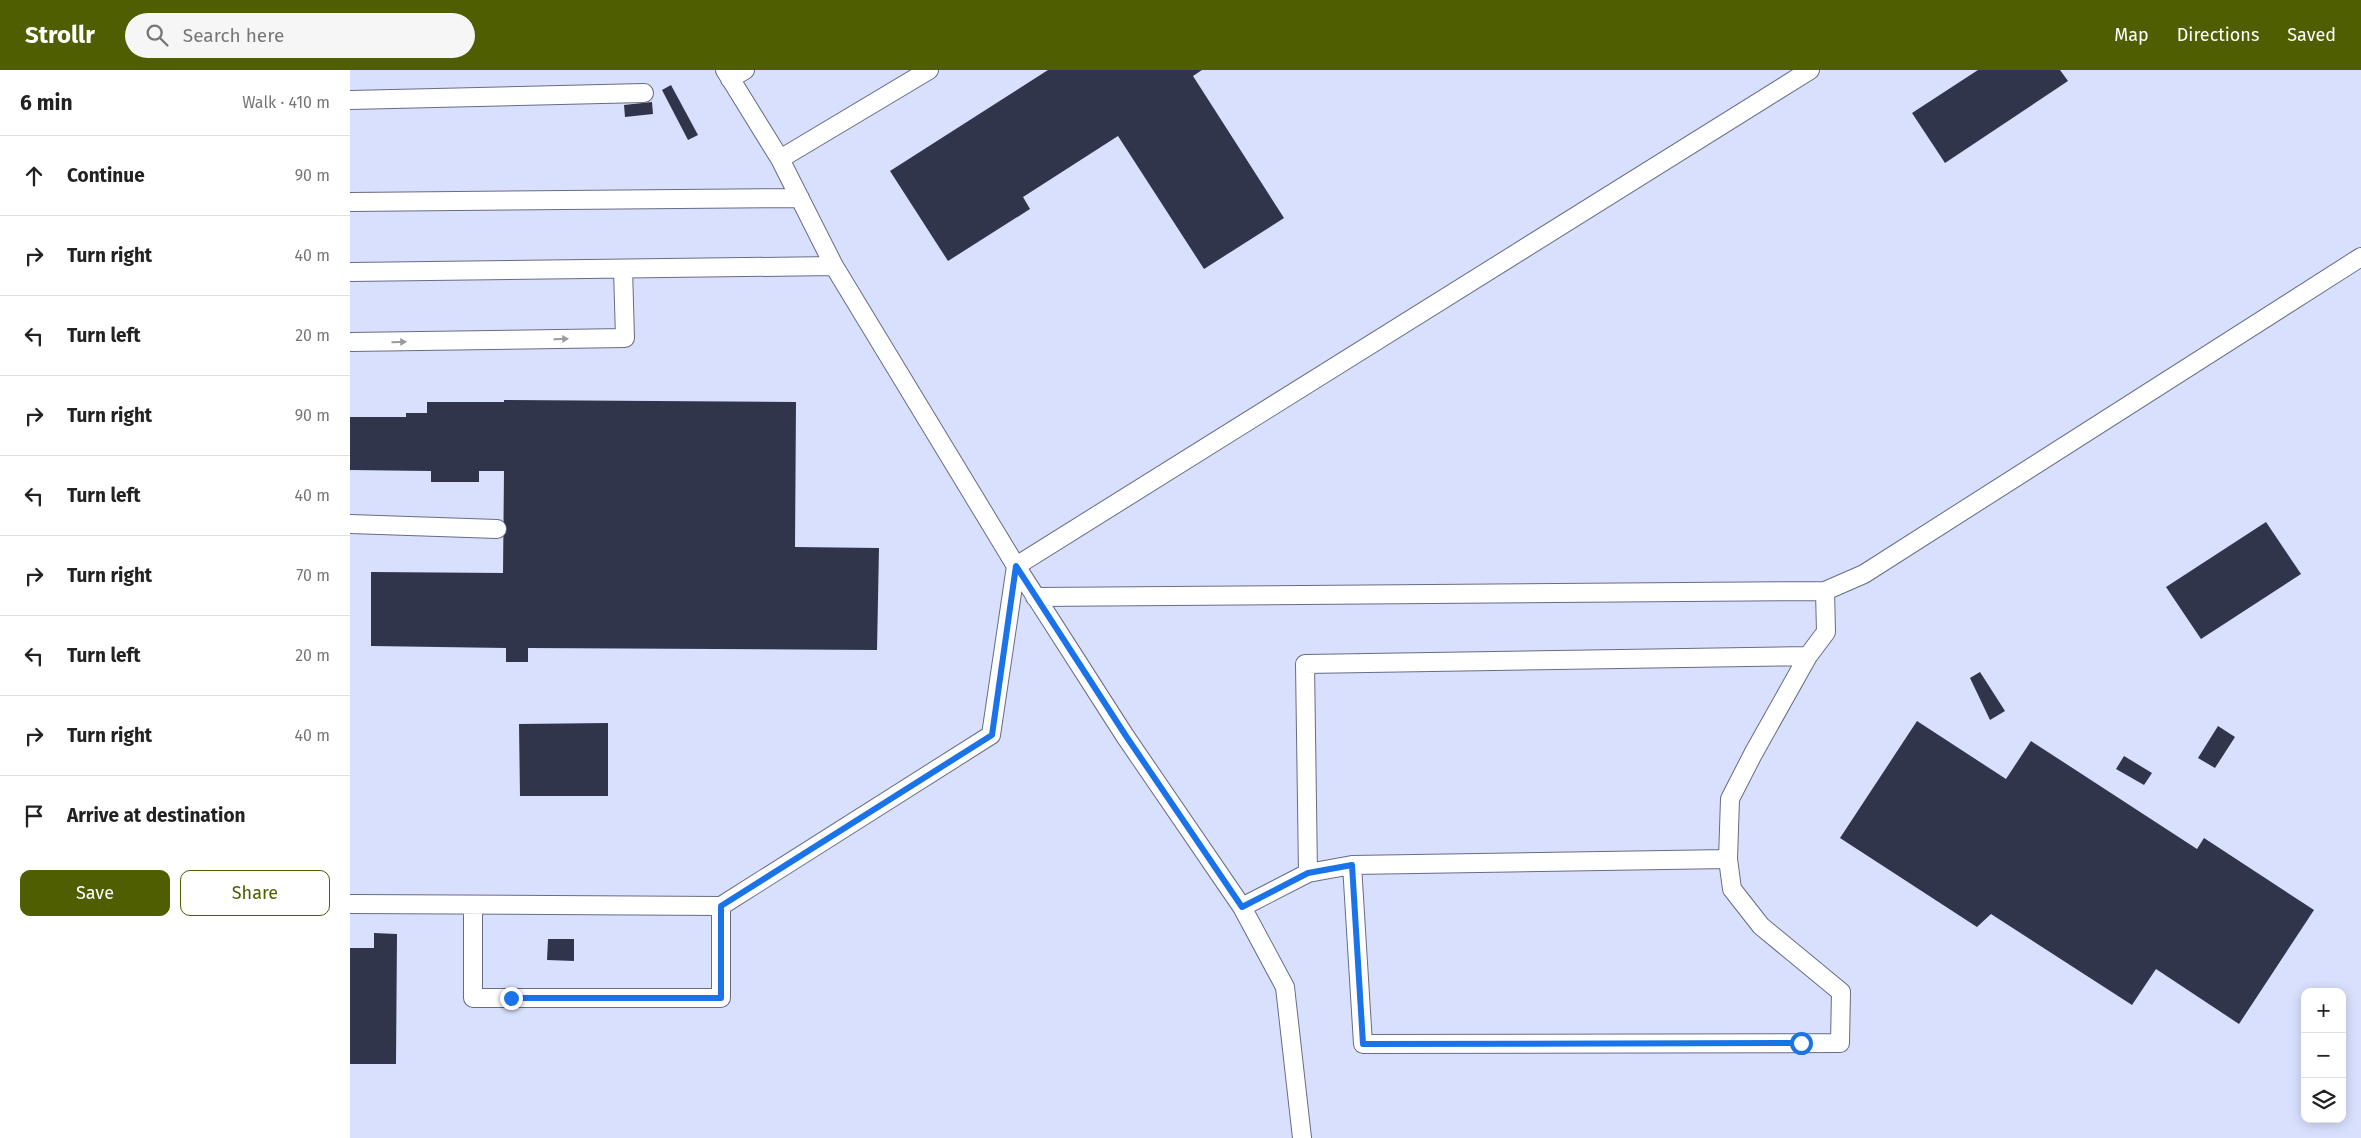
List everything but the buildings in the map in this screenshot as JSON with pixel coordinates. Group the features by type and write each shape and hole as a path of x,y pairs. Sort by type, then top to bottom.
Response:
{"lane":[{"path":"746,70 727,74 780,159 834,266 1035,597 1126,736 1242,907 1285,987 1302,1138"},
{"path":"780,159 929,70"},
{"path":"350,904 721,906 992,735 1016,566 1810,70"},
{"path":"350,100 644,93"},
{"path":"350,202 800,198"},
{"path":"1035,597 1825,590 1864,574 2361,257"},
{"path":"350,272 834,266"},
{"path":"350,342 625,338 623,269"},
{"path":"350,524 497,529"},
{"path":"1352,865 1363,1044 1840,1043 1841,992 1761,926 1732,889 1728,858 1730,799 1808,656 1826,632 1825,590"},
{"path":"1308,873 1305,664 1808,656"},
{"path":"1242,907 1308,873 1352,865 1728,858"},
{"path":"473,906 473,998 721,998 721,906"}],"route":[{"path":"511,998 721,998 721,906 992,735 1016,566 1126,736 1242,907 1308,873 1352,865 1363,1044 1801,1043"}]}
